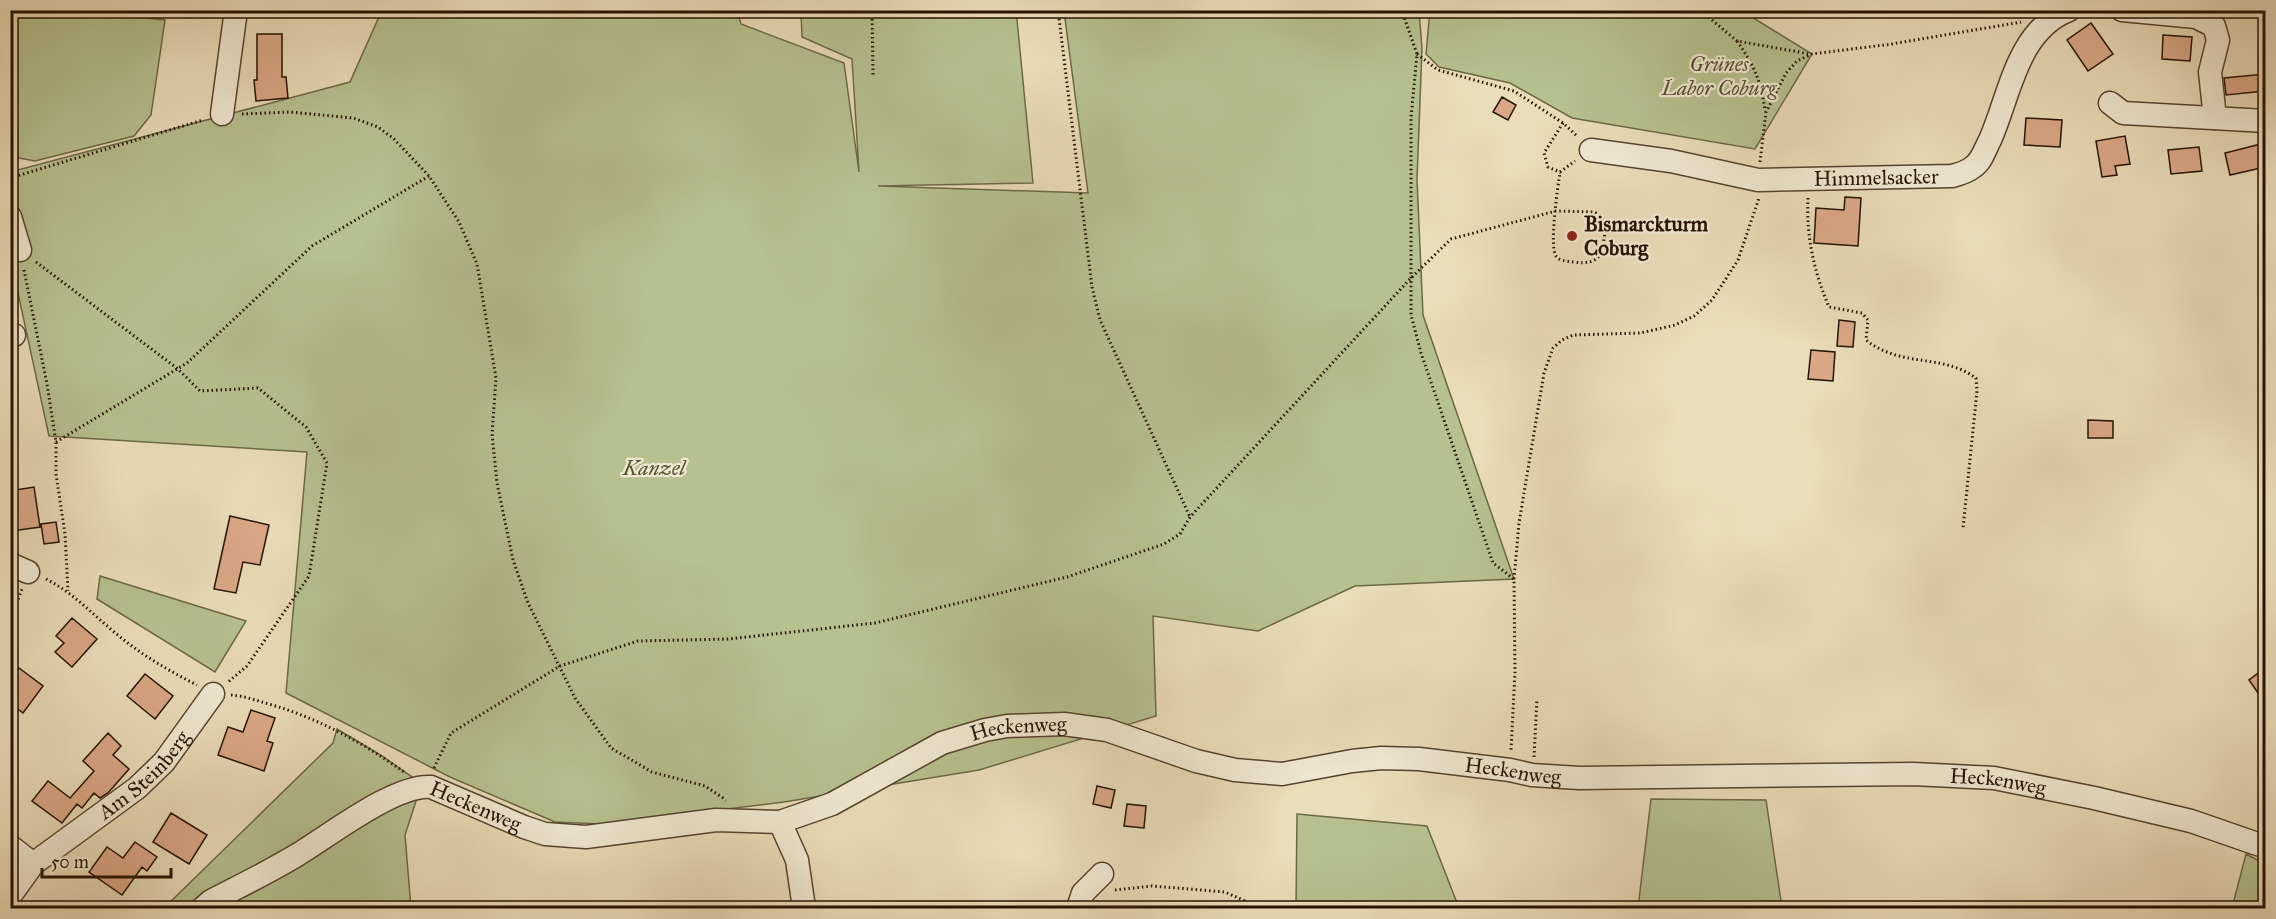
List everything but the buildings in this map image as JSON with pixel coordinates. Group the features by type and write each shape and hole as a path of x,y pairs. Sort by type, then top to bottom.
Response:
{"street":[{"path":"222,114 236,10"},
{"path":"2122,10 2196,17 2214,26 2218,40 2210,72 2215,118"},
{"name":"Himmelsacker","path":"1591,150 1671,161 1758,180 1952,176 1965,172 1980,161 1997,125 2023,52 2031,40 2059,15"},
{"path":"2110,103 2123,113 2265,121"},
{"path":"10,217 20,250"},
{"name":"Am Steinberg","path":"10,896 33,864 137,788 164,762 213,694"},
{"name":"Heckenweg","path":"203,909 211,902 294,856 399,793 425,786 524,828 545,834 586,837 717,820 780,822 832,804 942,743 1007,726 1064,724 1107,730 1196,761 1235,770 1282,774 1352,760 1382,758 1419,759 1521,773 1579,778 1913,774 1994,778 2191,821 2265,847"},
{"path":"780,822 797,860 804,909"},
{"path":"10,846 33,864"},
{"path":"1081,901 1102,874"}],"path":[{"path":"872,10 873,75"},
{"path":"1058,10 1092,287 1100,321 1190,517"},
{"path":"1401,10 1417,54 1411,118 1411,315 1421,352 1493,563 1514,579"},
{"path":"1521,773 1515,672 1514,579 1519,523 1544,373 1553,348 1562,340 1573,335 1640,333 1675,325 1694,316 1712,300 1738,260 1759,197 1758,180 1766,112 1761,85 1754,67 1737,41 1697,10"},
{"path":"1737,41 1812,54 1892,44 2059,15"},
{"path":"425,786 450,733 560,666 638,641 729,639 875,623 1067,577 1164,544 1180,534 1190,517 1410,279 1451,239 1556,211 1594,212 1600,215 1606,225 1602,252 1599,257 1586,264 1560,260 1553,248 1556,211 1560,172 1591,150 1563,123 1514,91 1438,70 1417,54"},
{"path":"1766,112 1786,73 1797,61 1812,54"},
{"path":"10,178 222,114 290,112 353,118 378,127 394,139 429,176 459,222 477,264 496,378 492,434 499,494 513,560 528,603 575,698 611,748 652,772 705,786 731,804"},
{"path":"1560,172 1548,167 1544,153 1563,123"},
{"path":"56,442 187,363 312,246 429,176"},
{"path":"1810,179 1807,218 1811,253 1820,287 1829,307 1862,313 1868,320 1866,340 1879,350 1897,357 1933,361 1967,371 1976,378 1977,391 1963,528"},
{"path":"20,250 178,369 200,390 258,388 306,427 327,463 309,576 247,666 213,694"},
{"path":"20,250 47,384 56,442 56,474 65,534 68,591"},
{"path":"1521,773 1537,699"},
{"path":"1081,901 1152,886 1226,891 1261,909"}],"green space":[{"name":"Kanzel","path":"382,10 737,11 741,24 844,63 859,172 852,59 802,37 801,11 1016,10 1033,183 878,186 1088,193 1064,11 1419,11 1422,48 1417,180 1423,315 1514,579 1355,586 1258,631 1153,616 1156,716 979,770 784,802 602,824 555,822 450,777 286,693 307,452 49,436 11,261 10,172 350,82"},
{"name":"Grünes Labor Coburg","path":"1430,10 1742,11 1812,54 1755,149 1572,118 1510,83 1439,67 1426,54"},
{"path":"10,11 75,11 165,20 151,115 134,136 35,161 19,158 11,149"},
{"path":"100,576 246,621 215,672 97,599"},
{"path":"337,729 382,756 425,786 203,908 164,908 333,743"},
{"path":"417,798 405,835 411,908 217,908 354,826"},
{"path":"1651,799 1766,800 1782,908 1638,908"},
{"path":"1297,814 1427,826 1459,908 1296,908"},
{"path":"2246,854 2265,864 2265,908 2232,908"}],"place":[{"name":"Bismarckturm Coburg","path":"1572,236"}]}
